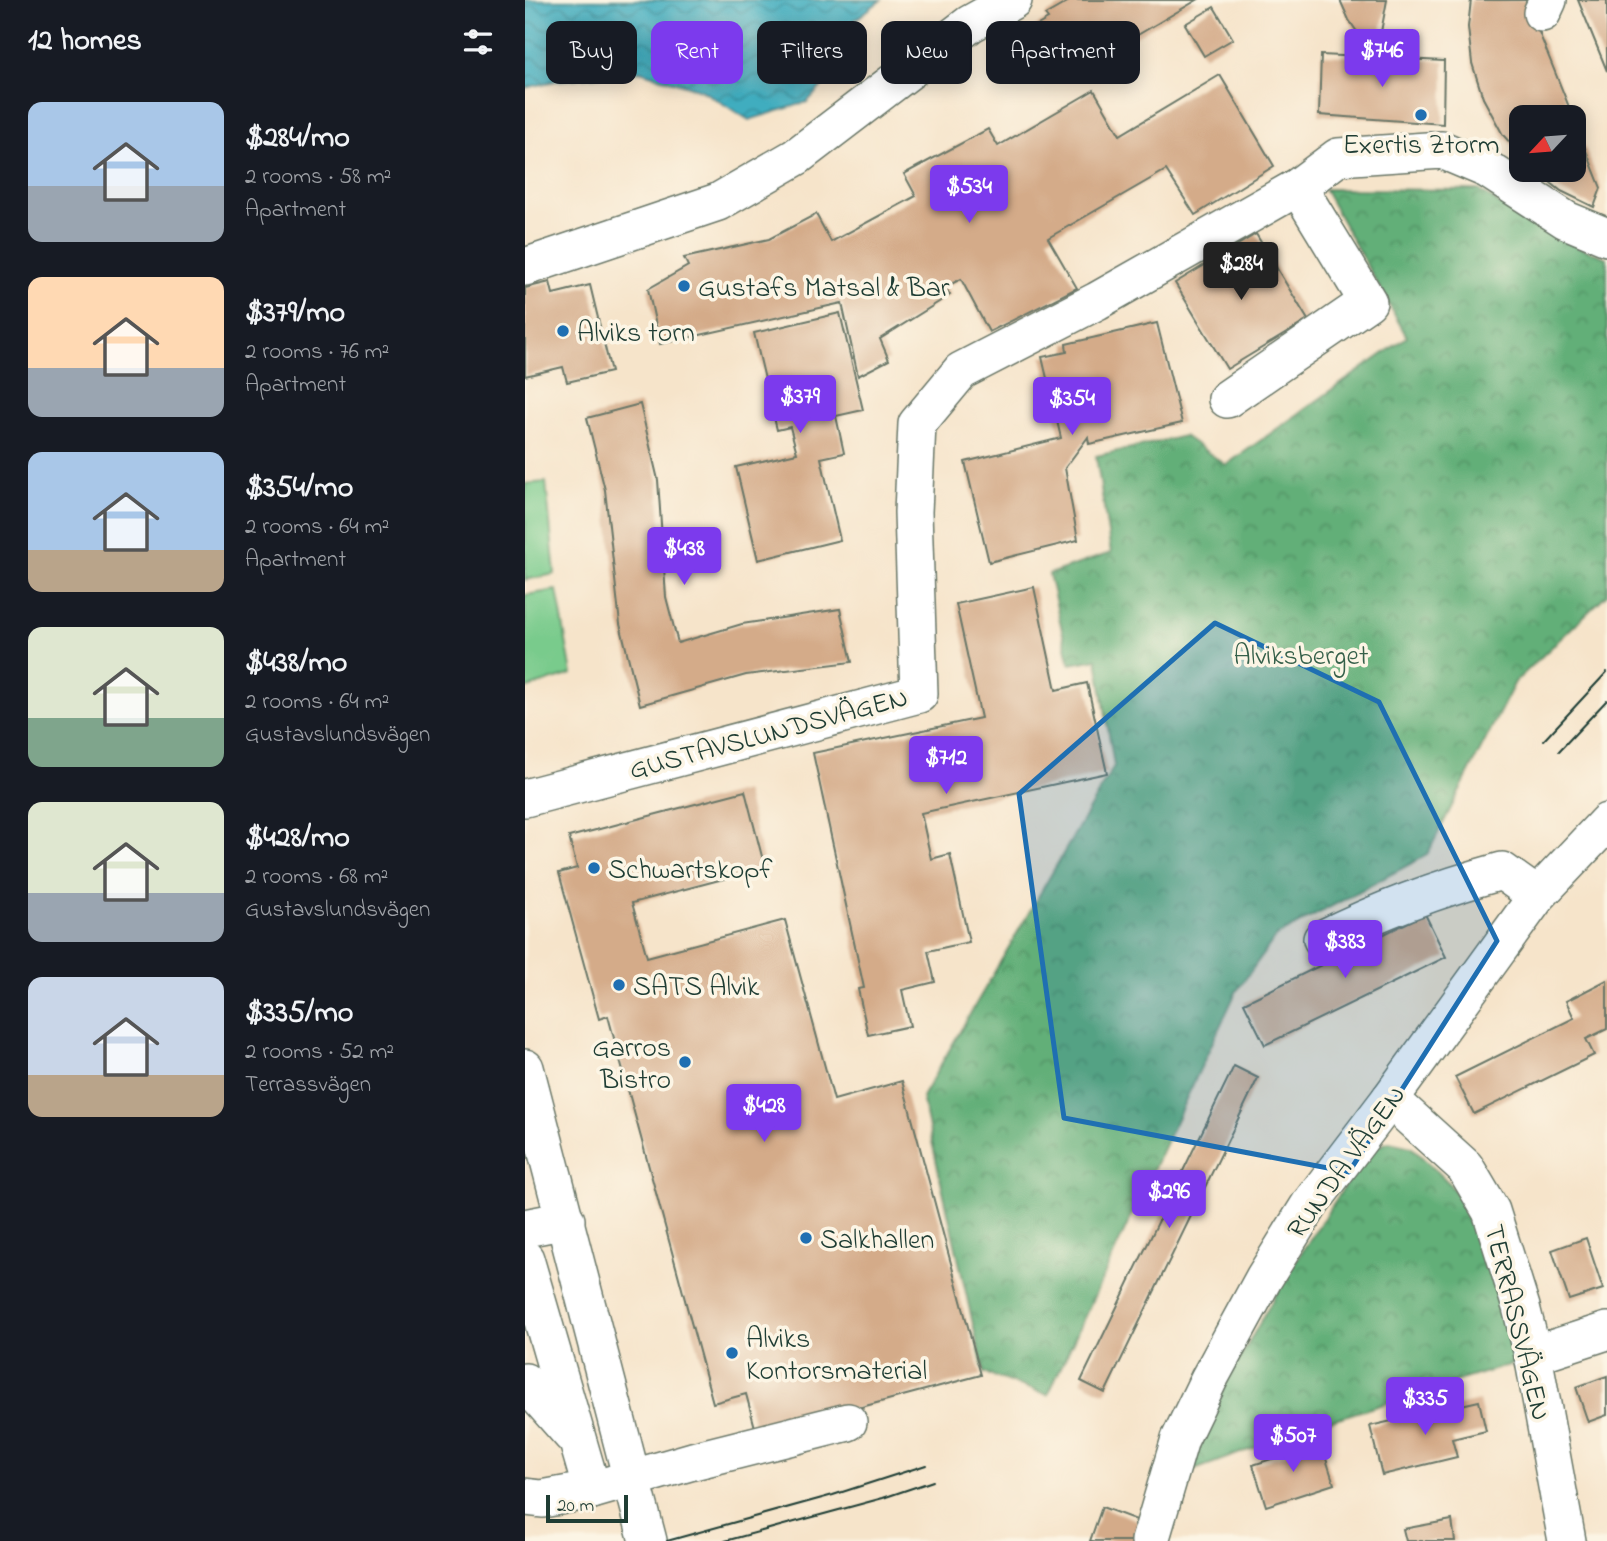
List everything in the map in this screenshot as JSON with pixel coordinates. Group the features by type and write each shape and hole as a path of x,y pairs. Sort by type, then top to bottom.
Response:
{"street":[{"path":"525,267 718,202 796,157 970,24 1013,0"},
{"name":"GUSTAVSLUNDSVÄGEN","path":"525,798 919,694 913,512 917,424 961,371 1097,301 1298,187 1338,158 1442,150 1487,169 1566,220 1607,237"},
{"path":"1227,399 1368,302 1298,187"},
{"name":"RUNDA VÄGEN","path":"1150,1541 1180,1439 1264,1278 1310,1204 1390,1099 1537,896 1607,822"},
{"path":"1322,939 1359,921 1450,885 1502,871 1537,896"},
{"path":"525,1068 531,1120 566,1220 648,1541"},
{"name":"TERRASSVÄGEN","path":"1390,1099 1465,1167 1491,1211 1533,1355 1567,1541"},
{"path":"525,1228 566,1220"},
{"path":"525,1259 592,1490"},
{"path":"1533,1355 1607,1331"},
{"path":"525,1382 578,1441"},
{"path":"525,1497 542,1499 592,1490 848,1422"}],"highlighted area":[{"path":"1215,623 1379,702 1497,941 1349,1172 1064,1118 1019,794"}],"green space":[{"name":"Alviksberget","path":"1324,189 1479,190 1536,229 1607,258 1607,594 1515,682 1427,855 1276,936 1236,992 1048,1395 984,1373 922,1097 1114,766 1097,659 1070,664 1049,574 1111,553 1096,456 1184,436 1226,465 1407,337"},
{"path":"546,482 555,574 525,580 525,484"},
{"path":"557,590 572,674 525,689 525,595"},
{"path":"1389,1142 1411,1147 1446,1180 1479,1222 1519,1362 1325,1422 1189,1472 1225,1385 1286,1276 1369,1149"}],"water":[{"path":"525,0 881,0 854,21 757,21 757,84 824,84 807,102 749,120 701,90 682,84 743,84 743,21 651,21 651,74 637,71 637,21 546,21 546,83 525,88"}],"building":[{"path":"1071,0 1197,0 1140,34 1140,21 1045,21 1048,19 1045,15"},
{"path":"1340,0 1387,0 1381,32 1364,42 1349,20"},
{"path":"1471,0 1526,0 1568,105 1509,105 1509,142 1483,98 1472,63 1468,27"},
{"path":"1578,0 1607,0 1607,71"},
{"path":"1214,7 1233,39 1204,56 1185,24"},
{"path":"1321,55 1444,61 1443,124 1319,115"},
{"path":"1220,75 1274,166 1195,215 1166,170 1048,238 1077,288 989,332 961,279 945,287 950,295 880,339 889,360 858,376 842,303 660,344 648,289 688,266 684,258 769,239 816,214 831,242 916,196 904,174 988,129 998,146 1094,90 1120,135"},
{"path":"1586,150 1601,188 1594,207 1561,191 1550,182 1586,182"},
{"path":"1256,234 1308,320 1227,369 1175,283"},
{"name":"Alviks torn","path":"550,282 553,294 590,285 611,372 567,382 563,367 525,376 525,288"},
{"path":"840,313 863,410 836,416 844,453 821,458 840,540 758,560 736,467 797,453 790,427 777,430 754,333"},
{"path":"1157,323 1182,423 1089,444 1088,437 1065,468 1078,540 989,562 965,462 1061,438 1042,357 1067,352 1066,344"},
{"path":"640,404 658,480 666,597 678,643 742,624 840,609 852,662 746,675 640,705 620,624 605,490 587,418"},
{"path":"1034,587 1056,690 1087,683 1107,773 921,813 931,859 950,854 969,942 928,951 935,982 902,990 910,1026 868,1035 858,989 864,988 813,753 981,718 956,604"},
{"name":"Salkhallen","path":"745,791 765,868 632,903 647,957 785,920 834,1100 902,1081 981,1375 757,1435 746,1394 713,1403 608,1016 599,1019 559,873 577,868 569,837"},
{"path":"1425,914 1446,957 1265,1045 1244,1003"},
{"path":"1607,980 1607,1029 1586,1039 1594,1055 1474,1114 1455,1077 1574,1018 1566,1001"},
{"path":"1234,1066 1258,1078 1105,1393 1081,1381"},
{"path":"1586,1238 1603,1289 1569,1300 1552,1250"},
{"path":"1607,1376 1607,1415 1588,1422 1576,1387"},
{"path":"1479,1401 1486,1431 1452,1439 1457,1457 1382,1475 1370,1426"},
{"path":"1321,1443 1334,1484 1266,1506 1253,1465"},
{"path":"1102,1507 1142,1522 1135,1541 1090,1541"},
{"path":"1452,1520 1455,1541 1406,1541 1403,1529"}],"tram line":[{"path":"1544,740 1607,672"},
{"path":"1559,751 1607,700"},
{"path":"667,1541 833,1495 926,1465"},
{"path":"725,1541 883,1498 933,1481"}],"place":[{"name":"Exertis Ztorm","path":"1421,115"},
{"name":"Gustafs Matsal & Bar","path":"684,286"},
{"name":"Alviks torn","path":"563,331"},
{"name":"Schwartskopf","path":"594,868"},
{"name":"SATS Alvik","path":"619,985"},
{"name":"Garros Bistro","path":"685,1062"},
{"name":"Salkhallen","path":"806,1238"},
{"name":"Alviks Kontorsmaterial","path":"732,1353"}]}
